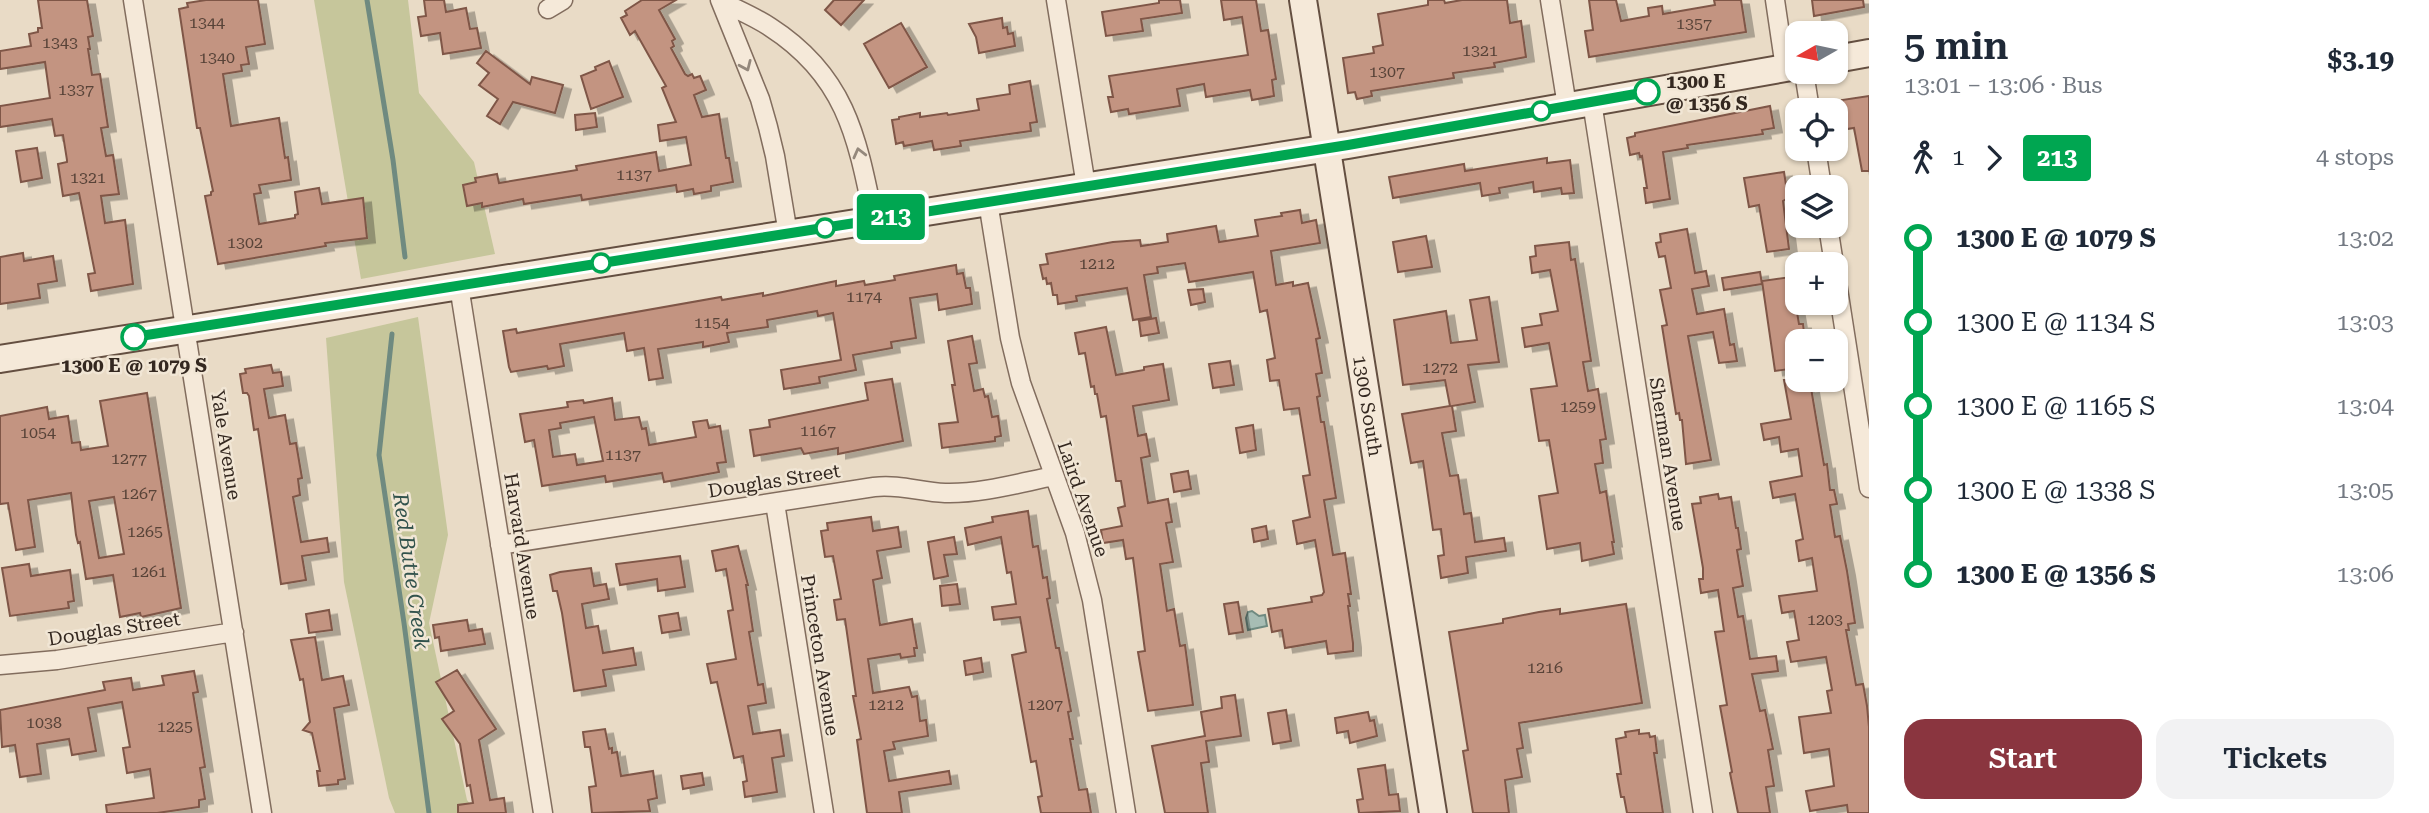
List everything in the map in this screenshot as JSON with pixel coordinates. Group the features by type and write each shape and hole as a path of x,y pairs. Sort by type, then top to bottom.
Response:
{"main road":[{"name":"1300 South","path":"1303,0 1433,813"},
{"path":"1848,57 1869,54"},
{"path":"0,359 1327,148 1785,71"}],"street":[{"name":"Yale Avenue","path":"133,0 262,813"},
{"path":"1056,0 1086,186"},
{"name":"Sherman Avenue","path":"1550,0 1579,104 1703,813"},
{"path":"1774,0 1785,36"},
{"path":"721,1 790,41 806,55 828,82 847,113 855,135 874,220"},
{"path":"721,1 762,108 775,156 788,234"},
{"name":"Laird Avenue","path":"988,202 1015,360 1026,400 1075,533 1092,600 1126,813"},
{"name":"Harvard Avenue","path":"459,286 543,813"},
{"path":"1842,315 1869,488"},
{"name":"Douglas Street","path":"500,545 883,486 913,487 944,493 968,492 1054,476"},
{"name":"Princeton Avenue","path":"775,503 824,813"},
{"name":"Douglas Street","path":"0,665 57,660 234,632"}],"green space":[{"path":"314,0 408,0 419,93 474,162 495,254 361,279"},
{"path":"418,317 448,535 429,623 467,800 477,813 395,813 389,798 344,582 326,338"}],"shaded area":[{"path":"1252,611 1259,616 1265,615 1267,626 1248,630 1246,618 1248,612"}],"building":[{"path":"38,0 87,0 93,36 88,37 92,75 100,74 108,127 101,128 106,156 113,155 119,194 101,196 105,223 125,220 133,284 91,291 88,274 95,273 79,193 63,196 58,164 67,160 63,135 55,136 52,119 0,127 0,106 50,98 45,62 0,69 0,51 31,46 29,34 42,28"},
{"path":"206,0 258,0 265,44 246,47 249,64 241,65 242,71 223,74 231,126 279,118 291,180 259,185 261,193 254,194 259,224 295,218 298,214 295,192 319,188 322,204 363,198 367,238 325,243 326,246 218,264 205,196 211,195 213,191 200,128 197,128 179,9 188,7 187,3"},
{"path":"424,0 444,0 446,12 466,8 470,29 477,28 481,48 443,54 440,33 421,36 418,17 426,16"},
{"path":"642,0 676,0 659,10 675,39 671,48 685,74 692,74 694,78 700,76 706,90 694,95 702,117 719,114 733,182 711,186 711,191 694,194 693,189 677,192 676,185 582,200 581,195 524,204 523,199 482,207 482,203 467,206 463,185 476,182 475,178 497,174 499,183 577,170 576,166 656,152 659,171 691,165 686,137 660,141 658,125 676,122 662,88 666,86 635,31 630,35 621,18 627,15 625,11"},
{"path":"834,0 864,0 841,25 825,10"},
{"path":"1159,0 1180,0 1182,13 1141,19 1143,31 1106,36 1102,12 1159,3"},
{"path":"1221,0 1256,0 1261,31 1268,30 1276,79 1272,80 1274,96 1252,100 1250,90 1206,97 1204,84 1177,89 1180,106 1129,114 1128,109 1111,112 1108,97 1113,97 1109,76 1248,55 1242,17 1224,20"},
{"path":"1428,0 1444,0 1445,3 1462,0 1507,0 1510,23 1521,21 1526,57 1494,63 1495,67 1453,73 1454,78 1371,91 1372,96 1357,99 1355,92 1348,93 1343,58 1374,53 1373,47 1383,45 1378,14 1428,5"},
{"path":"1589,0 1616,0 1621,21 1649,16 1648,8 1662,6 1663,14 1715,5 1714,0 1741,0 1746,32 1589,57 1585,31 1593,30"},
{"path":"1812,0 1863,0 1864,7 1814,16"},
{"path":"1002,18 1003,28 1007,27 1008,34 1013,33 1015,46 979,53 976,37 969,24"},
{"path":"901,23 927,67 889,88 864,44"},
{"path":"486,51 530,84 532,77 563,85 555,113 513,102 500,124 487,116 498,99 479,85 489,73 477,63"},
{"path":"609,61 623,97 591,109 581,76"},
{"path":"1030,81 1037,122 1030,123 1031,131 960,141 961,146 934,150 932,141 904,146 903,142 896,144 892,120 920,113 920,117 979,110 977,99 1010,94 1009,85"},
{"path":"1869,96 1869,171 1862,171 1854,128 1848,129 1848,99"},
{"path":"1770,106 1774,128 1762,130 1763,134 1687,145 1688,148 1663,152 1670,199 1646,203 1644,188 1647,188 1642,156 1640,157 1639,153 1630,155 1627,138 1635,136 1635,133"},
{"path":"595,113 597,127 576,130 575,115"},
{"path":"37,148 42,178 21,182 16,151"},
{"path":"1547,158 1547,163 1570,160 1574,193 1562,194 1561,188 1534,192 1533,182 1499,188 1500,193 1482,196 1480,183 1393,198 1389,177 1464,164 1465,171"},
{"path":"1784,172 1785,238 1788,238 1789,249 1767,252 1759,205 1749,207 1744,178"},
{"path":"1300,210 1302,223 1316,220 1320,243 1271,251 1276,285 1308,283 1320,338 1316,339 1322,373 1316,374 1320,396 1317,397 1321,422 1324,422 1336,498 1324,500 1333,555 1345,553 1351,594 1348,594 1348,606 1353,643 1353,651 1328,654 1326,641 1285,648 1282,630 1272,632 1268,609 1312,602 1311,597 1324,592 1315,540 1297,544 1293,521 1310,517 1303,476 1310,475 1299,408 1284,410 1279,380 1270,381 1267,360 1275,358 1267,310 1260,312 1253,272 1189,282 1185,263 1157,267 1158,273 1144,275 1151,317 1133,320 1127,288 1076,296 1077,301 1058,304 1051,283 1047,284 1046,278 1043,279 1040,265 1048,264 1046,254 1113,242 1140,240 1141,246 1168,242 1167,234 1216,226 1219,242 1258,236 1255,220"},
{"path":"1687,229 1695,273 1706,271 1709,286 1692,289 1697,314 1724,309 1730,345 1734,344 1737,361 1719,363 1713,332 1688,336 1711,460 1686,464 1682,420 1679,413 1676,414 1662,326 1667,325 1660,290 1671,288 1665,256 1659,257 1656,243 1661,242 1660,234"},
{"path":"1426,236 1432,267 1398,272 1393,242"},
{"path":"1569,242 1571,260 1575,259 1591,361 1583,362 1588,391 1598,389 1606,439 1600,440 1603,463 1595,464 1600,493 1606,491 1614,542 1614,554 1582,561 1580,543 1547,549 1539,496 1558,493 1549,440 1539,441 1531,389 1557,386 1549,343 1525,347 1522,328 1542,325 1540,314 1558,311 1550,270 1532,273 1530,257 1536,256 1535,246"},
{"path":"23,253 24,261 53,256 57,281 38,284 40,298 0,304 0,257"},
{"path":"956,265 957,274 963,273 966,288 970,288 972,304 939,310 937,294 910,298 916,338 891,342 892,348 853,355 856,370 819,377 820,383 784,389 781,370 841,360 833,313 818,316 817,311 767,320 768,327 727,333 729,342 703,347 703,342 658,349 663,378 649,380 644,348 627,351 624,333 560,344 564,366 511,372 509,367 503,331 516,329 517,333 721,297 722,300 763,293 763,296 836,281 836,286 864,281 865,285 895,280 894,276"},
{"path":"1760,272 1762,284 1724,290 1722,278"},
{"path":"1785,278 1785,315 1797,315 1799,324 1803,324 1804,329 1785,329 1785,370 1775,371 1762,281"},
{"path":"1203,289 1205,302 1191,305 1188,290"},
{"path":"1489,297 1499,362 1468,365 1475,402 1452,406 1456,431 1442,433 1450,476 1458,475 1464,514 1471,513 1475,542 1504,538 1506,551 1466,557 1468,573 1441,578 1438,556 1444,555 1441,529 1433,530 1423,461 1411,463 1402,414 1450,406 1445,380 1403,385 1394,320 1446,311 1451,343 1477,340 1470,300"},
{"path":"1156,318 1159,333 1141,336 1139,321"},
{"path":"1106,327 1116,375 1163,364 1169,400 1133,406 1138,436 1146,434 1150,456 1141,458 1148,503 1168,499 1172,522 1166,523 1173,562 1160,564 1167,611 1174,609 1180,646 1185,645 1193,705 1148,711 1138,652 1145,651 1133,558 1126,559 1123,540 1103,543 1101,530 1122,526 1118,508 1125,506 1121,481 1116,481 1106,416 1101,417 1097,394 1094,386 1091,387 1085,353 1079,354 1075,333"},
{"path":"972,336 977,363 969,364 974,391 983,389 985,397 988,396 992,417 998,416 1001,436 995,437 995,441 942,448 939,424 958,422 948,341"},
{"path":"1230,361 1234,385 1213,388 1209,364"},
{"path":"271,365 273,373 281,372 283,386 264,389 269,418 285,415 290,444 296,443 302,478 298,479 300,495 293,497 301,542 327,538 329,552 302,556 306,580 281,584 258,429 254,430 249,396 243,393 240,374 246,373 245,369"},
{"path":"892,379 903,441 838,454 838,448 804,454 801,448 754,456 750,430 770,427 769,420 868,400 865,383"},
{"path":"1786,392 1812,392 1824,465 1827,464 1830,490 1834,490 1837,504 1830,505 1835,537 1840,536 1855,623 1848,624 1849,630 1846,630 1856,685 1863,684 1867,706 1869,813 1848,813 1847,805 1810,811 1806,791 1834,786 1829,749 1804,753 1799,717 1831,713 1827,691 1832,690 1826,657 1791,662 1787,642 1799,640 1794,611 1782,613 1779,596 1817,591 1812,558 1799,561 1796,541 1803,539 1795,494 1773,498 1770,482 1802,476 1798,449 1781,452 1779,437 1764,440 1761,424 1791,419"},
{"path":"147,393 181,608 141,617 140,613 120,617 113,575 86,579 80,542 78,543 76,535 71,493 28,500 35,547 16,550 8,503 0,504 0,416 47,407 49,419 68,416 72,443 80,442 81,450 108,446 100,401","holes":["114,497 124,554 99,558 89,501"]},
{"path":"612,398 615,420 639,417 642,429 646,428 649,445 696,437 693,422 707,420 709,428 720,426 726,462 717,463 719,472 664,482 662,473 606,482 605,476 542,486 534,440 525,442 520,414 568,407 567,402 583,400 584,403","holes":["594,417 603,461 577,465 575,454 553,457 549,430 561,428 560,423"]},
{"path":"1253,425 1256,450 1240,453 1236,428"},
{"path":"1188,471 1191,489 1174,492 1171,474"},
{"path":"1718,494 1719,499 1731,497 1738,528 1741,549 1737,550 1743,586 1733,588 1738,617 1743,616 1750,659 1776,656 1778,671 1752,674 1760,711 1765,710 1773,749 1768,750 1774,786 1766,787 1770,813 1738,813 1730,773 1732,772 1720,706 1727,705 1715,632 1724,631 1718,590 1701,593 1699,579 1703,579 1703,568 1692,504 1701,503 1700,497"},
{"path":"1028,511 1033,547 1038,546 1043,578 1047,577 1050,598 1047,599 1071,711 1068,712 1073,739 1070,739 1079,790 1087,789 1091,813 1041,813 1038,797 1042,796 1036,761 1031,762 1012,655 1026,652 1020,617 994,620 992,607 1016,604 1011,572 1007,573 1001,537 968,545 965,528 993,522 992,517"},
{"path":"871,517 873,531 898,527 901,547 877,551 882,578 873,580 880,625 912,619 917,648 914,648 915,656 901,658 900,654 868,659 873,693 909,687 912,697 917,696 920,721 926,720 928,736 893,742 895,749 884,751 889,781 949,771 951,784 899,792 902,813 867,813 857,740 861,739 853,696 856,696 845,619 837,620 834,600 841,599 833,556 825,557 821,531 828,530 827,523"},
{"path":"1266,526 1268,539 1254,542 1252,529"},
{"path":"954,537 957,554 944,555 948,576 934,579 928,542"},
{"path":"738,546 748,585 753,631 749,632 758,685 763,684 766,703 748,706 753,734 780,730 784,756 772,758 777,792 745,797 743,782 747,781 743,756 734,758 717,682 711,683 707,664 736,659 728,611 733,610 726,569 716,571 712,551"},
{"path":"680,556 685,587 658,591 657,579 620,585 616,564"},
{"path":"29,564 31,576 70,570 74,601 68,602 69,608 10,616 2,568"},
{"path":"591,568 594,586 606,584 609,599 582,604 586,628 598,626 603,653 633,648 636,665 603,670 606,686 574,691 562,613 550,575"},
{"path":"957,584 960,604 942,606 940,586"},
{"path":"1238,602 1243,632 1229,634 1224,604"},
{"path":"1626,604 1642,703 1519,723 1523,748 1517,749 1522,777 1505,780 1509,813 1473,813 1463,751 1468,750 1449,632 1503,623 1503,619 1539,612 1560,609 1560,614"},
{"path":"329,610 332,630 309,633 306,614"},
{"path":"678,613 681,630 662,633 659,616"},
{"path":"467,620 469,631 482,629 485,644 441,651 439,637 435,638 433,625"},
{"path":"315,637 322,680 343,676 349,705 334,708 345,779 338,780 338,784 319,786 317,771 320,771 312,733 303,730 310,722 303,679 300,680 291,640"},
{"path":"981,658 983,672 966,675 964,661"},
{"path":"457,670 496,729 479,740 490,800 504,798 506,813 458,813 458,805 473,803 470,785 467,786 460,744 442,719 454,711 436,682"},
{"path":"194,671 198,692 193,693 205,767 200,768 205,799 199,800 199,807 157,813 107,813 106,805 154,798 150,769 127,773 123,748 130,747 122,702 88,708 96,751 72,755 69,739 37,744 41,774 20,777 15,745 2,747 0,710 105,690 103,682 131,678 133,690 164,685 162,676"},
{"path":"1235,695 1241,736 1206,741 1209,762 1201,763 1208,813 1165,813 1152,746 1205,736 1201,712 1222,708 1221,697"},
{"path":"1286,710 1291,741 1273,744 1268,713"},
{"path":"1368,712 1370,721 1374,720 1377,736 1350,743 1348,731 1337,733 1335,718"},
{"path":"605,729 609,749 612,748 612,753 617,752 621,776 653,771 657,798 648,800 650,811 592,813 589,787 596,786 590,747 585,747 583,732"},
{"path":"1639,730 1639,734 1649,733 1650,737 1655,736 1657,753 1654,753 1663,813 1627,813 1624,797 1621,797 1616,739 1626,737 1625,732"},
{"path":"1385,765 1389,795 1398,794 1400,811 1359,813 1357,800 1363,799 1358,769"},
{"path":"702,773 704,785 683,789 681,776"}],"waterway":[{"name":"Red Butte Creek","path":"367,0 393,160 405,257"},
{"name":"Red Butte Creek","path":"392,334 379,455 429,813"}],"bus line":[{"name":"213","path":"134,337 1348,145 1647,92"}],"place":[{"name":"1300 E @ 1356 S","path":"1647,92"},
{"name":"1300 E @ 1079 S","path":"134,337"}]}
